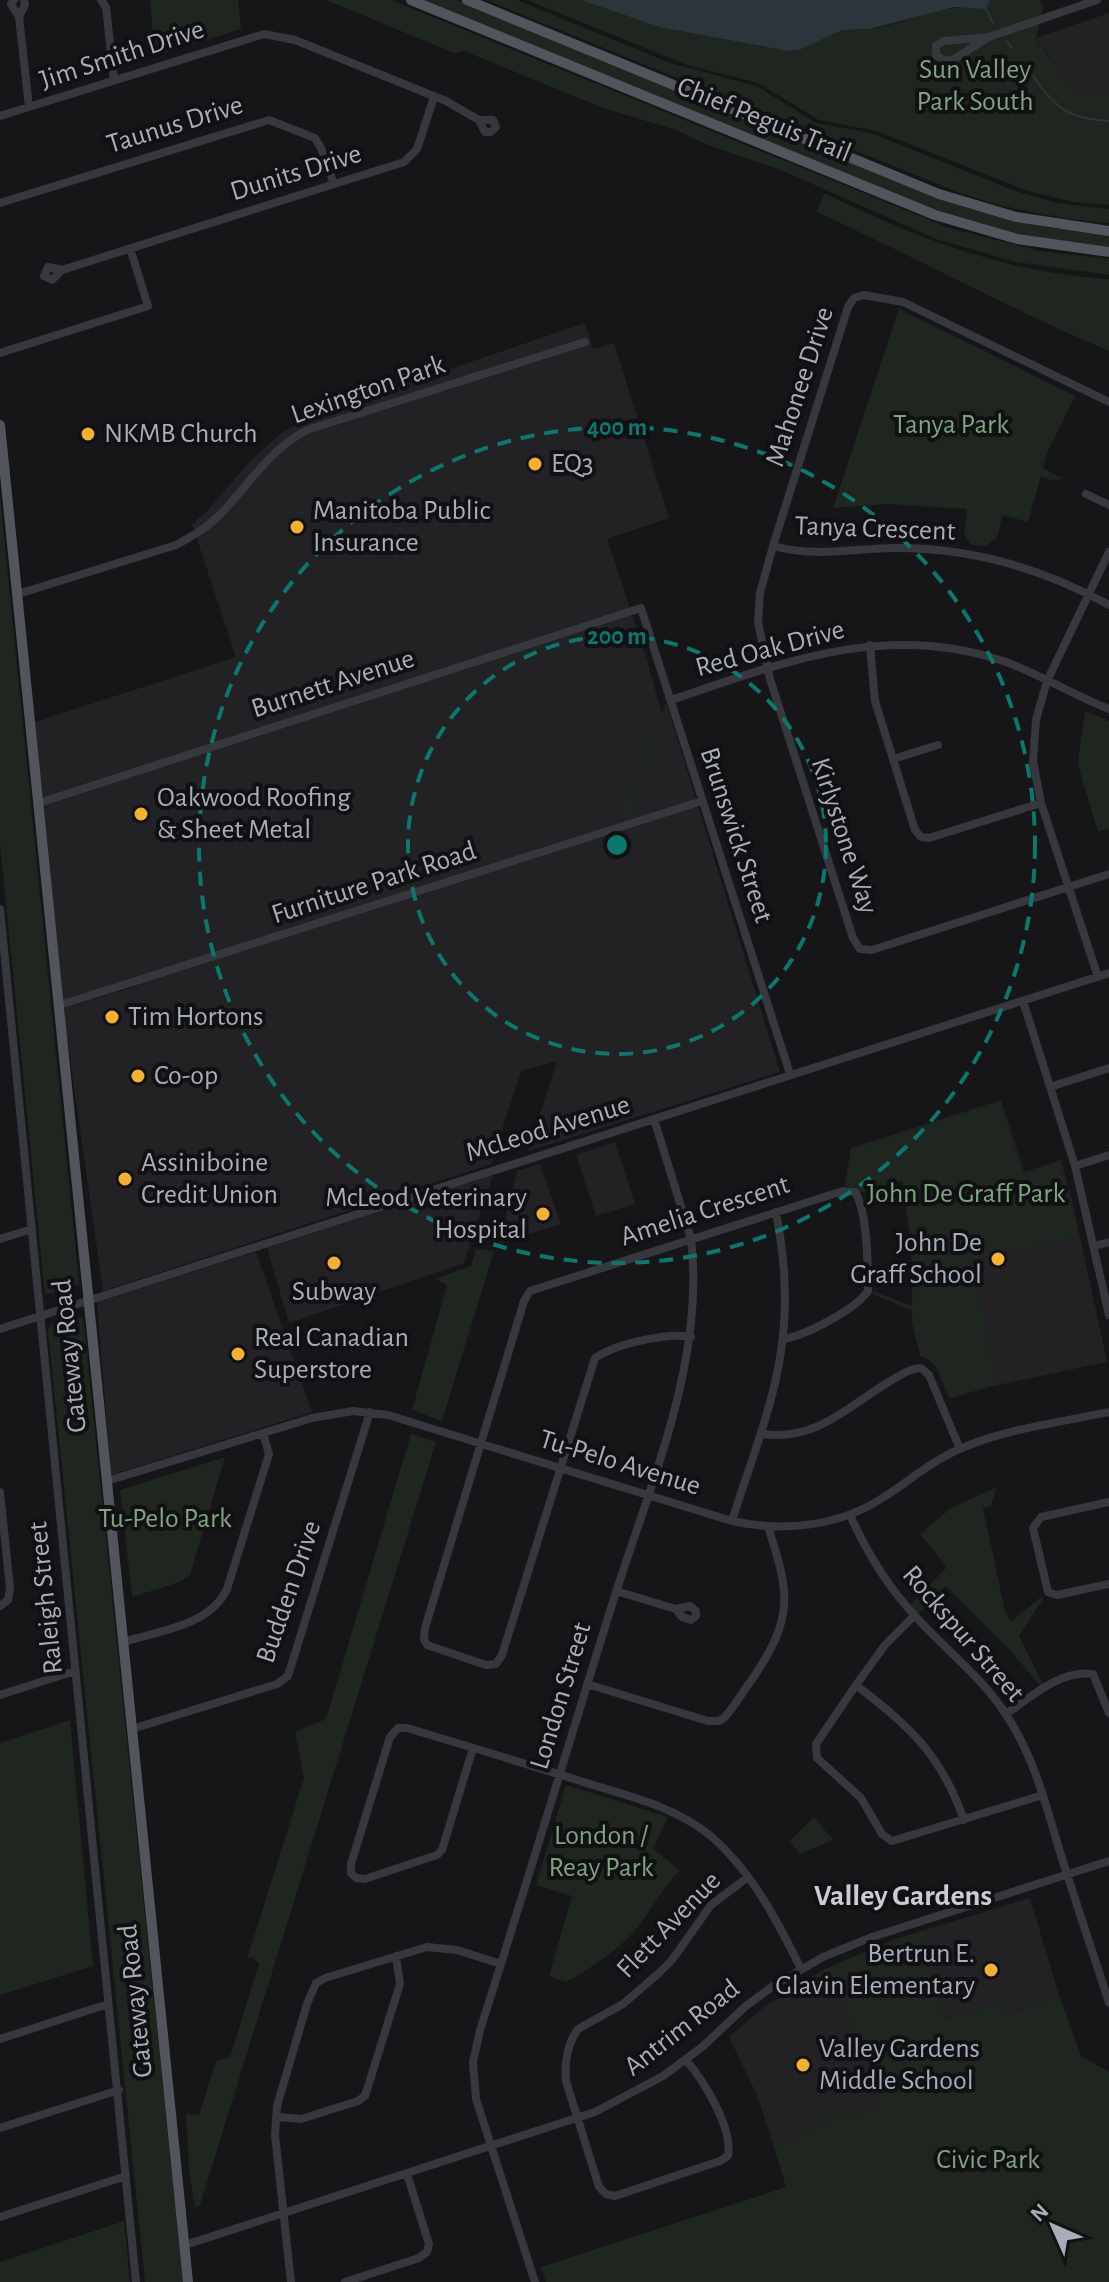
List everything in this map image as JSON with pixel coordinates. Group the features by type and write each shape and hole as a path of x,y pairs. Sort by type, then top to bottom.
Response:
{"main road":[{"name":"Chief Peguis Trail","path":"411,0 935,215 1017,239 1109,252"},
{"name":"Chief Peguis Trail","path":"467,0 951,198 1033,220 1109,231"},
{"name":"Gateway Road","path":"0,425 188,2282"}],"street":[{"path":"14,0 11,4 19,17 29,107"},
{"path":"19,17 24,0"},
{"path":"989,37 943,41 936,46 936,55 944,61 954,59 989,37 1097,0"},
{"path":"106,2 114,80"},
{"name":"Jim Smith Drive","path":"0,116 257,35 276,34 434,97 479,120"},
{"name":"Dunits Drive","path":"62,270 410,158 417,149 434,97"},
{"name":"Taunus Drive","path":"0,203 269,120 315,138 334,184"},
{"path":"0,353 148,306 130,248"},
{"name":"Mahonee Drive","path":"767,668 758,609 773,546 849,302 854,298 864,295 890,298 914,306 1109,402"},
{"name":"Lexington Park","path":"18,594 176,545 192,537 219,516 278,448 307,430 585,342"},
{"path":"1086,494 1109,505"},
{"name":"Tanya Crescent","path":"773,546 817,554 897,548 957,552 1032,570 1109,605"},
{"path":"1098,977 1041,803 1033,761 1036,720 1047,681 1109,552"},
{"name":"Burnett Avenue","path":"39,803 641,608"},
{"name":"Brunswick Street","path":"641,608 790,1074"},
{"name":"Red Oak Drive","path":"671,700 823,652 870,645 918,644 963,650 1005,662 1109,709"},
{"path":"870,645 873,693 915,830 921,837 929,838 1041,803"},
{"name":"Kirlystone Way","path":"767,668 853,938 860,949 872,950 1109,874"},
{"path":"893,759 938,745"},
{"name":"Furniture Park Road","path":"60,1005 702,801"},
{"name":"Raleigh Street","path":"0,909 136,2282"},
{"name":"McLeod Avenue","path":"0,1329 1109,973"},
{"path":"1023,1001 1075,1166 1109,1315"},
{"path":"1050,1087 1109,1068"},
{"name":"London Street","path":"535,2282 476,2099 473,2062 480,2030 648,1494 681,1383 691,1337 691,1239 654,1119"},
{"path":"1075,1166 1109,1155"},
{"name":"Amelia Crescent","path":"482,1443 524,1301 530,1291 843,1191 855,1192 864,1227 868,1291 864,1298 819,1327 798,1337 783,1339"},
{"path":"732,1521 761,1434 783,1339 785,1273 776,1212"},
{"path":"0,1239 32,1229"},
{"path":"1094,1246 1109,1242"},
{"path":"482,1443 424,1632 425,1642 433,1649 486,1665 496,1664 502,1655 595,1358 656,1338 691,1337"},
{"path":"761,1434 792,1435 810,1431 838,1417 905,1372 921,1368 929,1375 960,1449"},
{"name":"Tu-Pelo Avenue","path":"107,1481 336,1413 370,1412 482,1443 732,1521 768,1527 801,1526 850,1515 877,1502 926,1466 988,1438 1109,1412"},
{"name":"Budden Drive","path":"132,1729 277,1684 288,1676 370,1412"},
{"path":"123,1642 200,1617 221,1601 269,1454 263,1433"},
{"path":"0,1492 10,1588 8,1600 0,1606"},
{"path":"1109,1502 1041,1517 1033,1528 1048,1592 1057,1595 1109,1584"},
{"name":"Rockspur Street","path":"850,1515 886,1581 914,1616 984,1686 1006,1714 1026,1749 1109,2003"},
{"path":"587,1684 708,1721 724,1718 772,1648 783,1621 784,1577 768,1527"},
{"path":"616,1591 676,1609"},
{"path":"914,1616 885,1645 856,1685 816,1744 817,1758 861,1798 888,1840 898,1841 1043,1795"},
{"path":"0,1695 75,1671"},
{"path":"1006,1714 1056,1681 1084,1672 1093,1674 1099,1682 1109,1713"},
{"path":"856,1685 904,1724 932,1754 948,1780 964,1820"},
{"path":"473,1748 442,1850 437,1855 365,1879 356,1878 351,1873 351,1864 394,1730 407,1728 559,1774 678,1814 711,1836 748,1877 801,1969"},
{"name":"Antrim Road","path":"185,2245 578,2119 633,2095 686,2060 746,2006 801,1969 872,1937 1109,1861"},
{"name":"Flett Avenue","path":"686,2060 712,2096 729,2145 728,2156 610,2196 599,2187 565,2073 575,2032 623,2004 650,1981 672,1960 711,1905 748,1877"},
{"path":"291,2282 275,2135 276,2117 307,2004 316,1983 427,1947 442,1947 501,1964"},
{"path":"276,2117 301,2119 365,2096 400,1984 396,1956"},
{"path":"0,2039 108,2004"},
{"path":"0,2128 119,2090"},
{"path":"345,2282 419,2258 427,2252 429,2244 407,2174"},
{"path":"0,2217 126,2176"}],"shaded area":[{"path":"581,0 990,0 986,9 954,7 870,29 842,30 801,49 788,51 659,27"},
{"path":"1109,13 1109,96 1078,95 1036,38"},
{"path":"585,323 593,349 614,343 669,518 607,539 662,715 666,702 780,1072 528,1151 557,1061 521,1071 491,1164 103,1291 63,1009 133,987 131,980 63,1001 35,722 236,657 192,524 251,460 284,431 317,414"},
{"name":"John De Graff Park","path":"1001,1100 1024,1172 1061,1160 1107,1362 989,1387 949,1399 937,1368 920,1356 912,1323 911,1241 902,1181 860,1193 845,1185 851,1148"},
{"path":"615,1142 635,1204 596,1216 576,1155"},
{"path":"540,1164 561,1224 499,1244 517,1171"},
{"path":"493,1175 464,1263 289,1323 267,1248"},
{"path":"256,1252 312,1412 111,1475 97,1302"},
{"name":"Bertrun E. Glavin Elementary","path":"1030,1898 1059,1995 1004,2016 994,2004 945,2018 923,1946 928,1929"},
{"name":"Valley Gardens Middle School","path":"823,1970 862,2045 858,2054 881,2105 855,2120 848,2109 774,2147 757,2095 729,2037 764,2007"}],"green space":[{"path":"150,0 238,0 241,29 155,56"},
{"path":"326,0 391,0 949,228 1040,251 1109,259 1109,275 1016,262 936,239 781,170 708,145 676,130 603,108 464,51 454,53"},
{"path":"422,0 456,0 967,208 1039,226 1109,235 1109,248 1014,234 937,211"},
{"path":"486,0 517,0 670,63 757,86 816,123 871,133 1015,191 1057,203 1109,209 1109,223 1033,212 960,193"},
{"name":"Sun Valley Park South","path":"527,0 581,0 659,27 788,51 839,31 871,29 956,7 986,9 990,0 1040,0 1043,8 1036,39 1078,95 1109,96 1109,205 1073,202 1028,191 876,131 819,120 758,83 687,65"},
{"path":"824,193 962,251 1033,269 1109,279 1109,351 817,212"},
{"name":"Tanya Park","path":"899,309 1075,396 1047,453 1043,468 1063,479 1050,480 1041,476 1028,522 1003,515 996,540 986,546 971,545 964,534 967,509 887,504 833,508"},
{"path":"0,496 79,1284 45,1295 0,843"},
{"path":"1085,711 1109,721 1109,829 1098,832 1079,768"},
{"path":"655,718 663,719 635,808 630,819 623,821 627,794 632,794"},
{"name":"John De Graff Park","path":"999,1103 1023,1174 1059,1163 1078,1236 975,1260 995,1384 950,1398 939,1368 921,1354 913,1311 873,1294 873,1291 914,1307 913,1245 902,1180 861,1192 846,1185 852,1150"},
{"path":"476,1249 494,1251 442,1421 412,1410 447,1285 435,1279 471,1266"},
{"path":"83,1317 183,2282 145,2282 48,1330 53,1322"},
{"path":"411,1434 436,1442 200,2205 195,2209 186,2114 199,2115 216,2061 230,2057 259,1964 253,1957 247,1959 304,1778 295,1732 326,1719"},
{"name":"Tu-Pelo Park","path":"225,1457 190,1575 180,1582 132,1597 120,1490"},
{"path":"997,1487 991,1506 983,1508 1005,1611 1011,1622 1041,1597 1043,1599 1019,1636 1043,1684 1040,1686 1009,1649 946,1586 917,1615 909,1606 947,1567 920,1534 951,1508"},
{"path":"70,1720 93,1966 0,1995 0,1743"},
{"name":"London / Reay Park","path":"566,1785 668,1817 653,1849 680,1870 624,1942 566,1982 549,1976 572,1896 536,1885"},
{"path":"814,1817 833,1840 800,1854 790,1841"},
{"name":"Civic Park","path":"928,1929 923,1946 945,2018 994,2004 1000,2004 1005,2016 1059,1995 1081,2056 1109,2072 1109,2282 546,2282 541,2267 786,2187 774,2147 849,2109 855,2119 881,2105 858,2053 862,2045 823,1970 895,1939"},
{"path":"124,2221 130,2282 0,2282 0,2262"}],"waterway":[{"path":"986,9 993,23"},
{"path":"1007,42 1012,48"},
{"path":"1033,76 1049,97 1073,115 1109,121"}],"place":[{"name":"NKMB Church","path":"88,434"},
{"name":"EQ3","path":"535,464"},
{"name":"Manitoba Public Insurance","path":"297,527"},
{"name":"Oakwood Roofing & Sheet Metal","path":"141,814"},
{"name":"Tim Hortons","path":"112,1017"},
{"name":"Co-op","path":"138,1076"},
{"name":"Assiniboine Credit Union","path":"125,1179"},
{"name":"McLeod Veterinary Hospital","path":"543,1214"},
{"name":"John De Graff School","path":"998,1259"},
{"name":"Subway","path":"334,1263"},
{"name":"Real Canadian Superstore","path":"238,1354"},
{"name":"Bertrun E. Glavin Elementary","path":"991,1970"},
{"name":"Valley Gardens Middle School","path":"803,2065"}],"district":[{"name":"Valley Gardens","path":"903,1896"}]}
